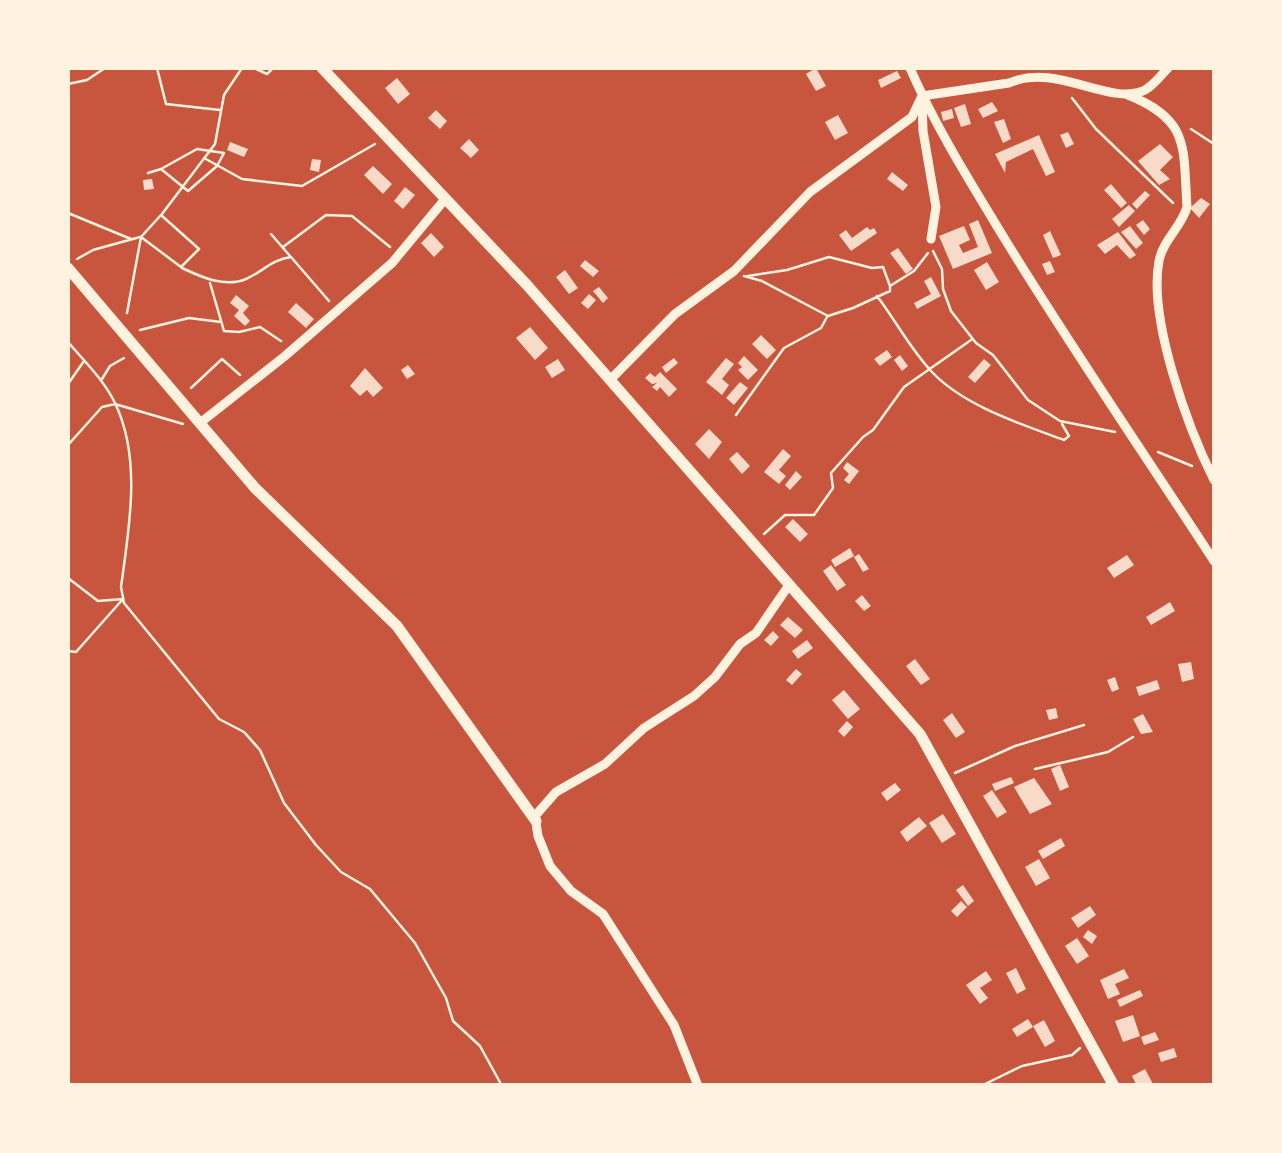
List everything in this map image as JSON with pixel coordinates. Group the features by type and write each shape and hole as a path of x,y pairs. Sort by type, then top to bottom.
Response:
{"street":[{"path":"322,68 610,380 920,734 1114,1086"},
{"path":"910,68 922,96 1068,342 1214,561"},
{"path":"922,96 1009,83 1035,68"},
{"path":"1128,95 1148,89 1168,68"},
{"path":"1022,77 1048,76 1128,95 1168,115 1179,134 1187,206 1159,261 1161,327 1202,456 1214,479"},
{"path":"922,96 923,131 936,207 931,239"},
{"path":"610,380 675,314 734,271 810,192 912,118 922,96"},
{"path":"200,423 338,310 399,254 446,198"},
{"path":"68,266 255,488 397,626 536,822"},
{"path":"698,1086 674,1025 603,914 571,891 550,866 535,816 556,792 605,764 644,728 715,678 740,644 756,633 790,585"}],"path":[{"path":"68,84 87,80 105,68"},
{"path":"157,68 166,104 222,110"},
{"path":"221,322 190,318 124,334 141,237 211,148 224,96 242,68"},
{"path":"254,68 267,74 272,68"},
{"path":"1067,80 1073,102 1184,217"},
{"path":"1168,115 1214,144"},
{"path":"204,158 242,179 302,186 388,137"},
{"path":"148,173 197,149 224,152 217,166 188,191 161,169"},
{"path":"68,213 133,239"},
{"path":"161,215 199,249 181,267"},
{"path":"282,247 326,215 352,216 399,254"},
{"path":"271,234 338,310"},
{"path":"68,266 93,250 141,237"},
{"path":"141,237 181,267 209,281 244,280 275,259 291,257"},
{"path":"890,286 914,271 928,254 931,239"},
{"path":"931,239 951,311 1028,400 1060,421 1107,428 1214,479"},
{"path":"736,415 784,348 820,328 828,316 890,291 884,267 872,268 829,257 786,270 746,276"},
{"path":"734,271 762,281 828,316"},
{"path":"209,281 224,331 260,327 293,350"},
{"path":"878,296 929,370 951,388 986,408 1064,440 1069,436 1060,421"},
{"path":"751,541 772,530 785,514 814,514 833,488 832,473 873,430 904,387 973,339"},
{"path":"68,342 101,380 115,404 127,437 130,487 123,599 76,652 68,651"},
{"path":"94,371 122,362 134,346"},
{"path":"182,402 197,380 222,359 250,384"},
{"path":"68,384 85,361"},
{"path":"101,380 110,366"},
{"path":"68,446 102,406 115,404 177,424 200,423"},
{"path":"68,578 98,601 123,599"},
{"path":"123,599 220,719 244,732 260,750 284,803 316,845 341,872 370,889 415,944 446,998 454,1021 480,1046 502,1086"},
{"path":"944,777 1015,746 1084,725"},
{"path":"1034,769 1108,752 1133,737"},
{"path":"981,1086 1022,1066 1072,1055 1089,1041"}],"building":[{"path":"816,68 826,86 816,91 806,74"},
{"path":"897,71 901,78 881,88 878,80"},
{"path":"397,78 410,94 398,104 385,88"},
{"path":"992,102 998,111 983,118 978,109"},
{"path":"965,104 971,124 961,127 954,108"},
{"path":"952,109 954,118 943,121 941,112"},
{"path":"436,110 447,121 440,129 428,118"},
{"path":"838,115 848,133 835,140 825,122"},
{"path":"1004,119 1011,139 1003,143 994,122"},
{"path":"1068,132 1074,144 1066,148 1060,135"},
{"path":"1039,135 1055,172 1046,176 1033,149 1006,162 1005,173 995,154"},
{"path":"469,139 479,150 471,158 460,148"},
{"path":"230,142 248,149 244,157 227,150"},
{"path":"1160,144 1173,157 1160,170 1170,179 1159,185 1138,161"},
{"path":"312,159 321,160 319,172 310,170"},
{"path":"373,166 392,184 383,194 364,175"},
{"path":"892,172 908,185 903,191 887,179"},
{"path":"152,179 154,189 144,190 143,180"},
{"path":"1111,184 1127,203 1121,208 1104,190"},
{"path":"405,187 415,195 403,209 394,201"},
{"path":"1145,191 1150,195 1137,209 1132,204"},
{"path":"1201,198 1210,204 1199,218 1190,208"},
{"path":"1129,205 1135,211 1119,227 1112,219"},
{"path":"978,220 992,253 953,269 939,236 964,226 970,240 959,245 963,253 978,247 969,224"},
{"path":"1143,220 1150,229 1144,235 1136,225"},
{"path":"1130,226 1143,243 1136,249 1121,232"},
{"path":"867,227 877,233 851,251 839,235 846,230 852,238"},
{"path":"1050,231 1061,255 1053,258 1043,235"},
{"path":"1118,232 1136,255 1130,259 1117,245 1105,254 1097,245"},
{"path":"431,233 444,247 434,257 421,243"},
{"path":"898,248 913,269 906,274 890,253"},
{"path":"585,260 599,271 593,277 580,266"},
{"path":"1050,261 1055,272 1047,275 1042,264"},
{"path":"987,262 999,282 986,290 974,270"},
{"path":"565,270 578,288 569,294 556,277"},
{"path":"931,277 941,296 917,309 914,303 931,294 924,281"},
{"path":"599,287 608,298 603,303 593,291"},
{"path":"589,294 596,300 588,309 581,303"},
{"path":"236,295 249,306 243,313 250,321 245,326 234,316 239,310 230,303"},
{"path":"296,303 314,319 306,328 288,312"},
{"path":"530,327 548,348 535,360 516,338"},
{"path":"761,335 776,350 767,359 752,344"},
{"path":"887,350 892,357 880,366 874,359"},
{"path":"900,355 908,366 902,371 894,360"},
{"path":"744,356 758,370 748,380 738,370"},
{"path":"674,358 678,363 666,373 662,367"},
{"path":"726,358 734,364 722,379 729,385 722,395 706,382"},
{"path":"558,359 565,370 552,378 545,367"},
{"path":"984,359 991,365 975,383 968,377"},
{"path":"408,365 415,374 407,379 401,370"},
{"path":"365,368 383,388 373,397 367,390 360,396 350,386"},
{"path":"660,372 677,389 669,397 660,387 657,391 652,387 657,383 645,378"},
{"path":"740,382 748,388 734,405 726,398"},
{"path":"709,429 722,442 709,459 695,444"},
{"path":"783,449 791,456 779,470 786,476 779,484 764,472"},
{"path":"737,452 750,466 742,474 729,459"},
{"path":"847,462 859,471 849,484 844,480 849,474 843,468"},
{"path":"796,471 802,477 790,490 785,485"},
{"path":"793,519 808,534 800,542 785,527"},
{"path":"850,548 854,556 835,567 831,560"},
{"path":"859,554 869,569 863,572 854,557"},
{"path":"1127,555 1134,565 1114,578 1107,568"},
{"path":"831,565 846,585 837,591 823,571"},
{"path":"862,595 871,606 864,611 855,601"},
{"path":"1170,602 1175,611 1151,625 1146,617"},
{"path":"788,617 803,630 795,638 780,625"},
{"path":"773,631 779,637 771,646 764,640"},
{"path":"807,640 813,648 798,659 792,651"},
{"path":"915,659 930,679 921,685 906,666"},
{"path":"1191,662 1194,679 1182,682 1178,664"},
{"path":"796,669 802,674 792,685 786,680"},
{"path":"1115,677 1119,689 1112,692 1107,680"},
{"path":"1157,680 1160,689 1139,696 1136,687"},
{"path":"844,690 860,709 848,719 832,700"},
{"path":"1056,708 1058,718 1049,720 1046,710"},
{"path":"952,713 965,732 956,738 943,720"},
{"path":"1143,714 1153,732 1141,734 1133,719"},
{"path":"847,721 853,727 844,737 838,731"},
{"path":"1060,765 1069,787 1060,791 1051,769"},
{"path":"1011,777 1014,783 995,791 992,784"},
{"path":"1034,778 1052,804 1030,814 1014,787"},
{"path":"895,783 901,790 887,801 881,793"},
{"path":"992,790 1007,812 997,818 983,796"},
{"path":"943,814 956,834 942,843 929,823"},
{"path":"919,817 927,826 907,842 900,832"},
{"path":"1061,838 1065,846 1043,859 1038,851"},
{"path":"1039,859 1050,878 1036,886 1025,867"},
{"path":"963,885 974,901 968,906 956,890"},
{"path":"961,901 967,907 957,917 951,911"},
{"path":"1090,906 1096,915 1078,928 1071,918"},
{"path":"1088,930 1097,936 1092,944 1083,937"},
{"path":"1077,938 1089,956 1077,964 1065,946"},
{"path":"1016,968 1026,989 1017,994 1006,973"},
{"path":"1124,969 1129,978 1115,984 1120,994 1108,999 1100,980"},
{"path":"986,971 992,980 980,988 988,998 980,1004 966,985"},
{"path":"1140,990 1143,996 1120,1007 1117,1000"},
{"path":"1133,1015 1140,1036 1123,1042 1115,1021"},
{"path":"1028,1019 1033,1027 1017,1037 1012,1029"},
{"path":"1044,1020 1055,1041 1045,1047 1033,1026"},
{"path":"1155,1032 1159,1040 1144,1045 1141,1037"},
{"path":"1174,1048 1177,1057 1161,1062 1158,1053"},
{"path":"1145,1069 1154,1086 1137,1086 1132,1076"}]}
